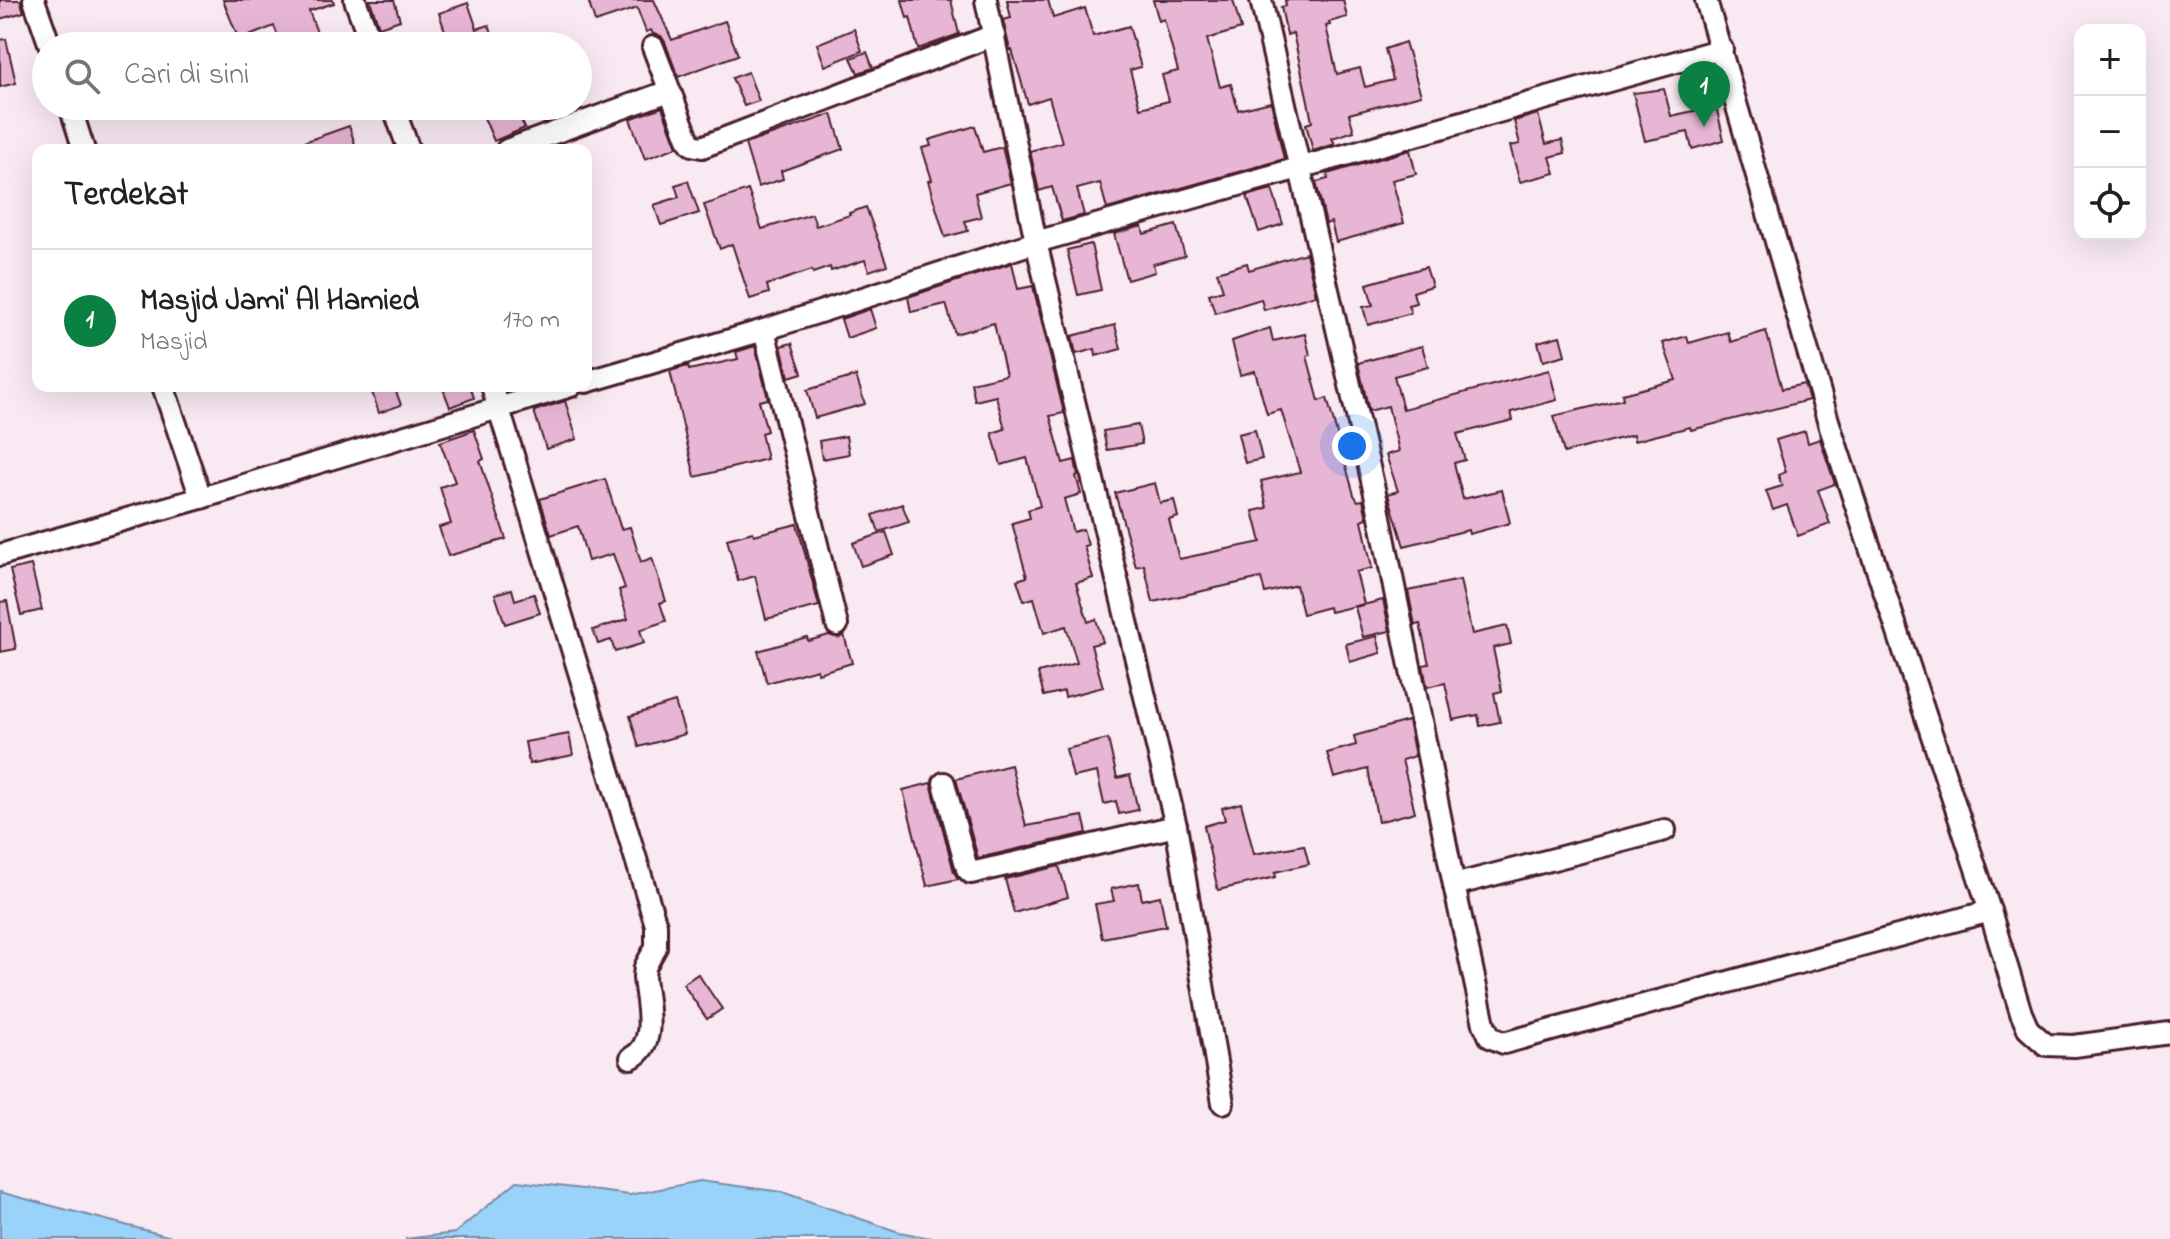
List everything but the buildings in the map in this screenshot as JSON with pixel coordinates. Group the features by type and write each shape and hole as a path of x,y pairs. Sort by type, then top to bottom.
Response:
{"street":[{"path":"34,0 45,32"},
{"path":"355,0 367,32"},
{"path":"986,0 1036,242 1176,826 1223,1103"},
{"path":"1261,0 1377,502 1454,885 1490,1037 1504,1043 1990,911"},
{"path":"1706,0 1829,424 2028,1029 2037,1040 2059,1047 2170,1033"},
{"path":"653,47 689,141 702,147 994,35"},
{"path":"592,380 764,330 1036,242 1722,49"},
{"path":"592,119 669,91"},
{"path":"74,120 82,144"},
{"path":"398,120 407,144"},
{"path":"523,144 589,120"},
{"path":"764,330 837,625"},
{"path":"165,392 201,498"},
{"path":"494,392 656,925 654,954 645,967 644,977 649,1039 643,1050 631,1058"},
{"path":"0,555 201,498 550,392"},
{"path":"944,783 966,865 971,873 1176,826"},
{"path":"1454,885 1665,830"}],"water":[{"path":"517,1181 630,1195 700,1181 782,1192 899,1232 936,1239 405,1239 455,1233"},
{"path":"0,1192 18,1197 179,1239 0,1239"}],"place":[{"name":"Masjid Jami' Al Hamied","path":"1704,127"}]}
